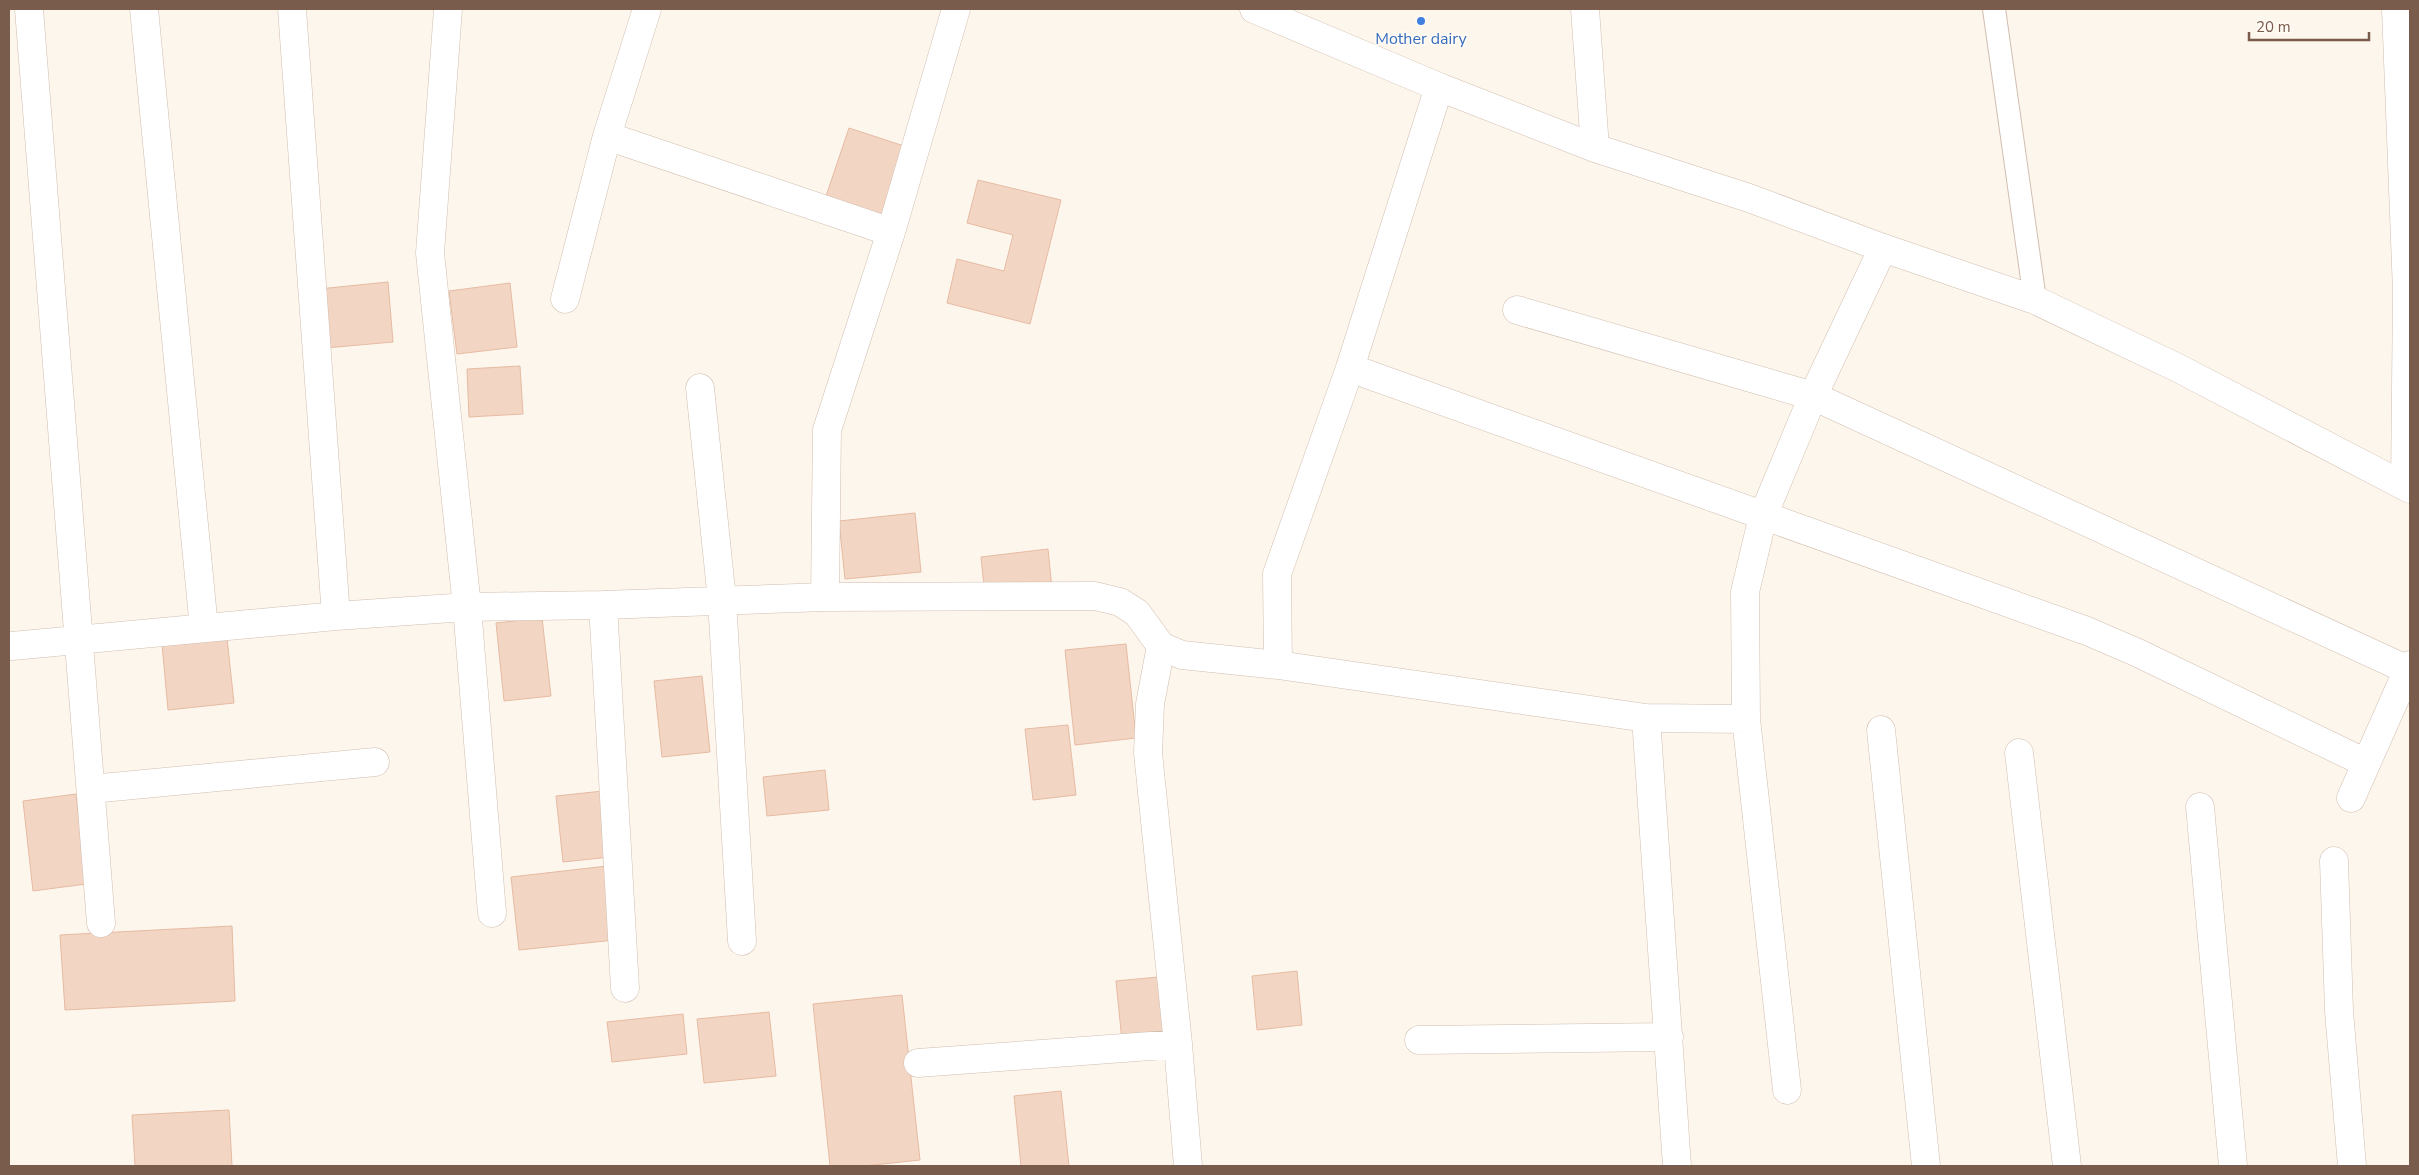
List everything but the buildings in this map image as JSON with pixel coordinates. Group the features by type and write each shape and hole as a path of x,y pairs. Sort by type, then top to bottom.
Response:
{"street":[{"path":"29,9 101,923"},
{"path":"144,9 204,628"},
{"path":"292,9 336,616"},
{"path":"448,9 430,253 467,607 492,913"},
{"path":"564,299 606,136 647,9"},
{"path":"825,597 827,430 891,232 956,9"},
{"path":"1254,9 1439,87 1595,148 1749,198 1883,248 2035,300 2178,368 2408,488 2405,111 2396,9"},
{"path":"1586,9 1595,148"},
{"path":"1278,665 1277,574 1350,368 1439,87"},
{"path":"606,136 891,232"},
{"path":"1787,1090 1746,719 1745,592 1763,516 1813,396 1883,248"},
{"path":"1517,310 1813,396 2409,667 2351,798"},
{"path":"1350,368 2087,631 2138,653 2366,763"},
{"path":"700,388 722,600 742,941"},
{"path":"12,646 336,616 467,607 603,605 825,597 1095,596 1120,602 1137,613 1161,646 1182,655 1278,665 1646,718 1746,719"},
{"path":"603,605 625,988"},
{"path":"1161,646 1150,704 1148,753 1178,1044 1188,1166"},
{"path":"1646,718 1677,1166"},
{"path":"1881,730 1926,1166"},
{"path":"2019,753 2067,1166"},
{"path":"91,789 375,762"},
{"path":"2200,807 2233,1166"},
{"path":"2334,861 2339,1011 2352,1166"},
{"path":"1419,1040 1669,1037"},
{"path":"918,1063 1178,1044"}],"lane":[{"path":"1994,9 2035,300"}],"place":[{"name":"Mother dairy","path":"1421,21"}]}
